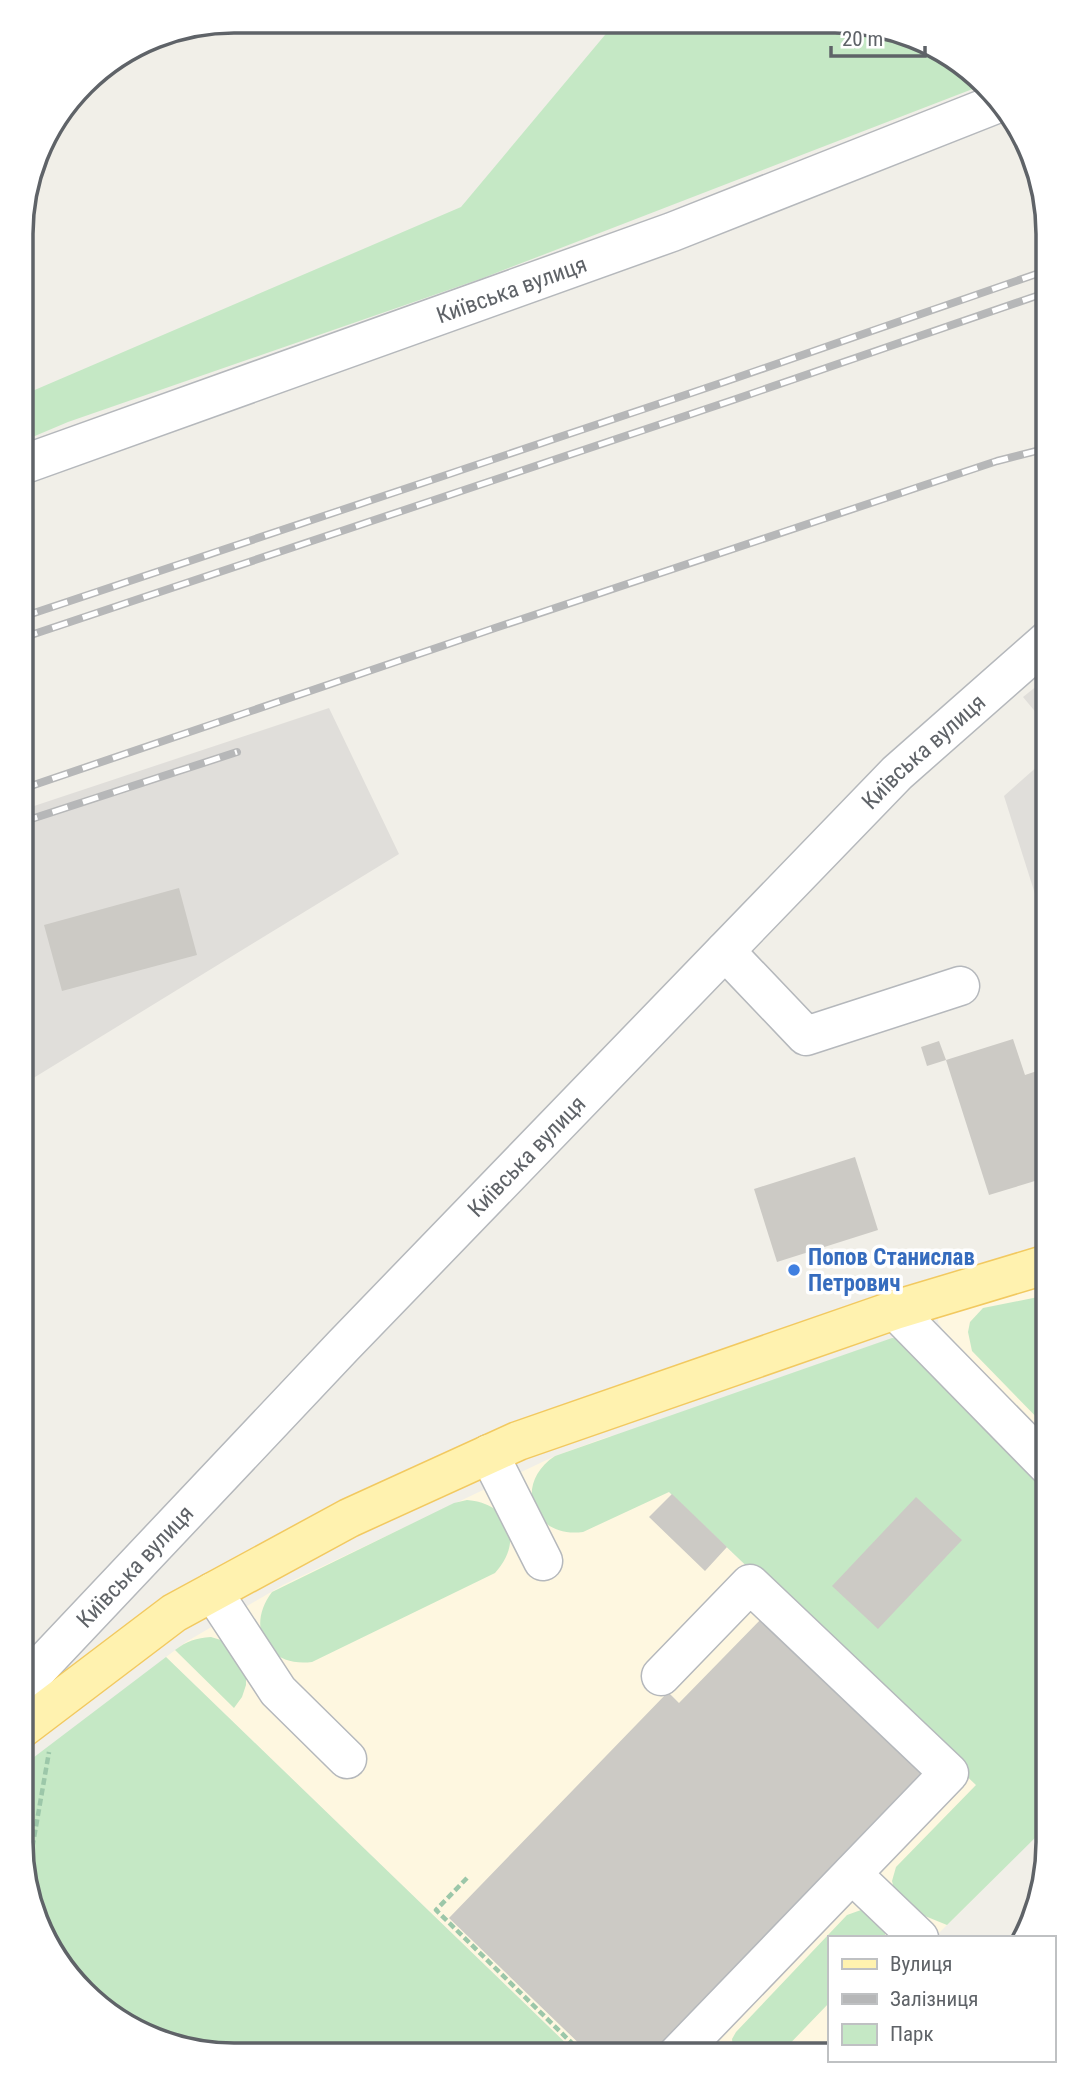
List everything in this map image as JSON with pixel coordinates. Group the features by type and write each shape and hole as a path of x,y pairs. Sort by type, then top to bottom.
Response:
{"main road":[{"name":"Київська вулиця","path":"35,1737 174,1613 349,1518 519,1441 895,1310 1035,1268"}],"street":[{"name":"Київська вулиця","path":"33,461 672,232 990,107"},
{"name":"Київська вулиця","path":"33,1674 343,1346 897,773 1036,651"},
{"path":"725,951 806,1036 960,986"},
{"path":"895,1310 1035,1453"},
{"path":"489,1454 542,1561"},
{"path":"661,1676 750,1584 949,1773 852,1874 698,2043"},
{"path":"213,1592 278,1691 347,1759"},
{"path":"852,1874 917,1936"}],"path":[{"path":"33,1772 35,1737"},
{"path":"467,1878 436,1910 572,2043"}],"shaded area":[{"path":"1036,687 1036,712 1023,697"},
{"path":"329,708 399,854 33,1078 33,806"},
{"path":"1036,768 1036,896 1004,796"},
{"path":"1035,1283 1035,1425 943,1330 938,1322 938,1315"},
{"path":"610,1436 1033,1839 936,1936 828,1936 827,2043 566,2043 166,1657 186,1642 283,1585 555,1456"}],"green space":[{"path":"607,33 835,33 874,37 924,54 947,67 973,89 483,278 68,422 33,437 33,391 461,207"},
{"path":"1035,1298 1035,1416 972,1351 968,1332 970,1322 983,1308"},
{"path":"892,1338 904,1339 1035,1466 1035,1838 947,1925 920,1914 894,1889 892,1881 896,1867 976,1785 669,1492 583,1532 566,1532 551,1527 534,1507 532,1494 534,1481 542,1468 555,1456"},
{"path":"467,1500 494,1508 508,1526 509,1549 495,1573 312,1662 283,1659 272,1652 261,1631 261,1619 264,1605 272,1592 454,1503"},
{"path":"211,1637 224,1641 246,1672 242,1697 234,1708 175,1650 192,1640"},
{"path":"166,1657 566,2043 234,2043 182,2036 133,2016 102,1993 83,1974 67,1954 44,1907 37,1881 33,1842 33,1758"},
{"path":"861,1910 869,1911 885,1927 885,1936 828,1936 828,2004 791,2043 732,2043 736,2032 847,1915"}],"building":[{"path":"179,888 197,955 62,991 44,925"},
{"path":"1013,1039 1025,1075 1035,1072 1035,1181 989,1195 946,1060"},
{"path":"939,1041 946,1060 927,1066 921,1047"},
{"path":"855,1157 878,1230 777,1262 754,1189"},
{"path":"672,1494 727,1547 705,1571 649,1517"},
{"path":"916,1497 962,1540 878,1629 832,1586"},
{"path":"768,1612 932,1771 669,2043 579,2043 449,1918 668,1692 679,1703"}],"railway":[{"path":"33,613 727,381 1036,274"},
{"path":"33,634 1036,296"},
{"path":"33,785 495,628 997,461 1036,451"},
{"path":"33,818 237,752"}],"place":[{"name":"Попов Станислав Петрович","path":"794,1270"}]}
